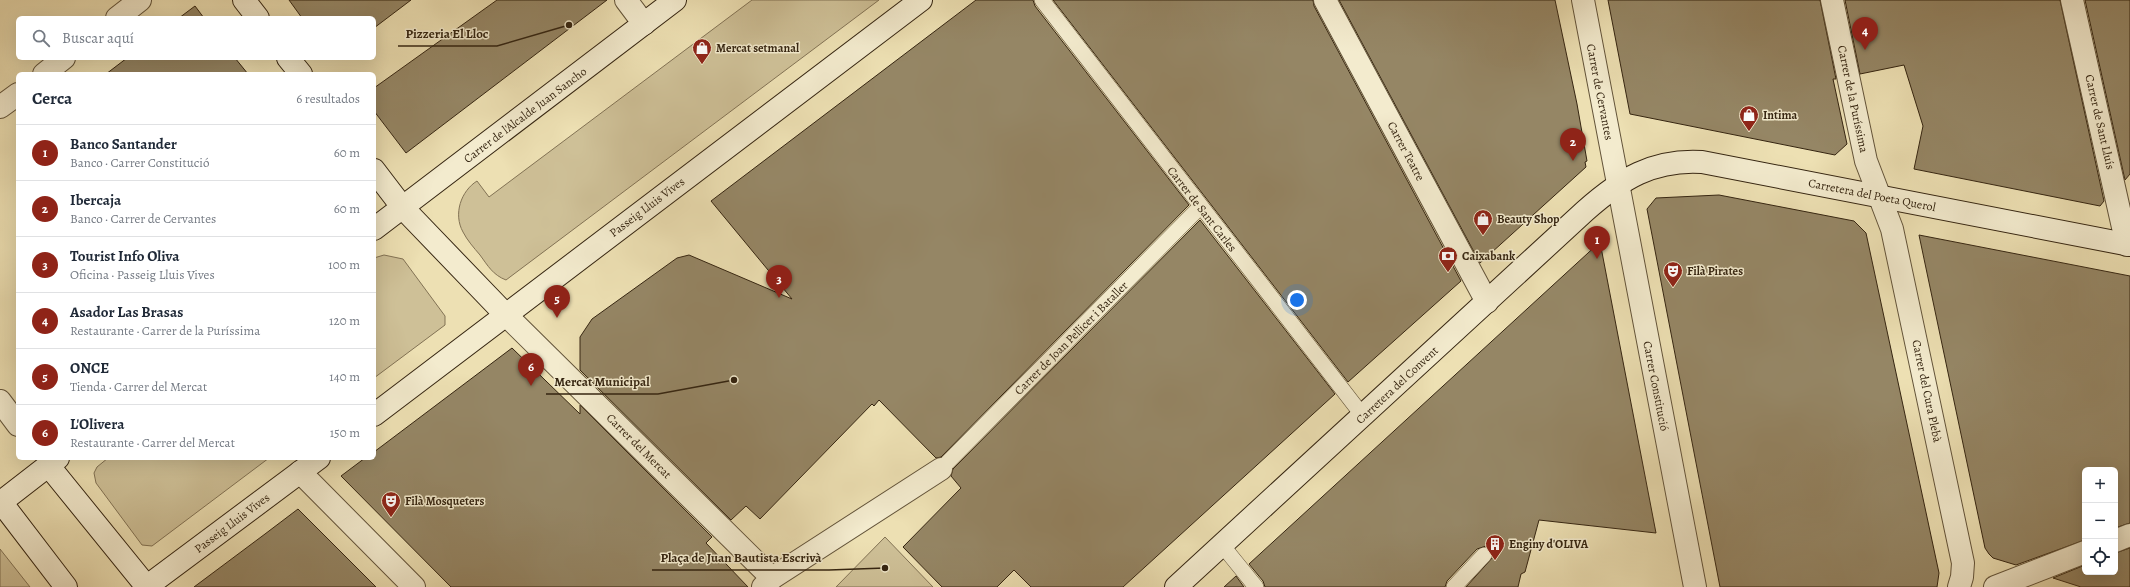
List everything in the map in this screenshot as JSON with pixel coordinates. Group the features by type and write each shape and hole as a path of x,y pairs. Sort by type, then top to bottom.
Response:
{"street":[{"path":"120,16 140,0"},
{"path":"244,0 256,16"},
{"path":"626,0 644,24"},
{"name":"Carrer de l'Alcalde Juan Sancho","path":"376,228 674,0"},
{"name":"Passeig Lluis Vives","path":"376,413 921,0"},
{"name":"Carrer Teatre","path":"1325,0 1487,302"},
{"name":"Carrer de Cervantes","path":"1583,0 1618,185"},
{"name":"Carrer de la Puríssima","path":"1832,0 1866,161 1880,197"},
{"name":"Carrer de Sant Lluís","path":"2072,0 2129,245"},
{"path":"46,72 62,60"},
{"path":"290,60 299,72"},
{"path":"0,108 16,96"},
{"name":"Carretera del Poeta Querol","path":"1618,185 1656,166 1688,162 1722,166 2129,245"},
{"name":"Carrer del Mercat","path":"376,173 403,208 768,582"},
{"name":"Carretera del Convent","path":"1176,587 1585,211 1618,185"},
{"name":"Carrer Constitució","path":"1618,185 1695,587"},
{"name":"Carrer del Cura Plebà","path":"1880,197 1892,229 1960,548 1963,563 1959,587"},
{"path":"0,401 16,422"},
{"path":"66,587 0,502 49,460 146,587"},
{"name":"Passeig Lluis Vives","path":"146,587 315,460"},
{"path":"768,582 941,469"},
{"path":"300,472 414,587"},
{"path":"2118,540 2130,535"},
{"path":"1994,587 2082,553"}],"lane":[{"name":"Carrer de Sant Carles","path":"1042,0 1200,207 1363,416"},
{"name":"Carrer de Joan Pellicer i Bataller","path":"941,469 1200,207"},
{"path":"1222,545 1256,587"},
{"path":"1454,587 1484,555"}],"shaded area":[{"path":"752,0 879,0 506,280 494,273 469,241 460,225 460,204 471,185 477,181 489,197"},
{"path":"384,255 403,259 445,316 445,325 376,377 376,257"},
{"path":"106,460 266,460 152,546 142,545 96,483 94,473 97,467"},
{"path":"885,537 933,587 836,587"},
{"path":"0,549 30,587 0,587"}],"building":[{"path":"289,0 411,0 376,26 376,16 301,16"},
{"path":"497,0 607,0 406,153 376,114 376,87"},
{"path":"976,0 1033,0 1035,6 1189,205 941,457 936,458 879,400 874,406 872,404 760,519 746,506 731,520 580,370 580,337 592,319 677,258 689,255 792,299 711,201"},
{"path":"1053,0 1313,0 1314,6 1461,281 1348,382"},
{"path":"1339,0 1555,0 1577,104 1587,161 1585,162 1586,167 1480,263"},
{"path":"1608,0 1820,0 1836,79 1833,79 1847,144 1835,155 1630,114"},
{"path":"1845,0 2060,0 2104,201 2100,206 1914,169 1923,126 1904,65 1860,74"},
{"path":"2085,0 2130,0 2130,174 2125,180"},
{"path":"195,6 202,16 182,16"},
{"path":"124,60 237,60 246,72 109,72"},
{"path":"1719,195 1854,221 1866,233 1939,573 1937,587 1720,587 1647,209 1656,198"},
{"path":"1200,220 1335,394 1123,587 1031,587 1014,570 997,587 942,587 903,547 961,488 951,476 953,469"},
{"path":"1919,235 2130,276 2130,523 2118,527 2118,467 2082,467 2082,541 2016,565 1993,558 1985,548"},
{"path":"1600,242 1656,533 1539,520 1525,572 1521,574 1518,587 1466,587 1493,557 1492,552 1486,546 1477,549 1447,581 1445,587 1265,587 1263,581 1249,564"},
{"path":"512,348 580,414 580,405 712,537 706,543 748,587 451,587 341,476 362,460 376,460 376,450"},
{"path":"298,509 376,587 194,587 265,534"},
{"path":"2130,548 2130,587 2081,587 2053,578 2082,566 2082,575 2118,575 2118,552"},
{"path":"1236,576 1244,587 1224,587"}],"place":[{"name":"Pizzeria El Lloc","path":"569,25"},
{"name":"Asador Las Brasas","path":"1865,50"},
{"name":"Mercat setmanal","path":"702,65"},
{"name":"Intima","path":"1749,132"},
{"name":"Ibercaja","path":"1573,161"},
{"name":"Beauty Shop","path":"1483,236"},
{"name":"Banco Santander","path":"1597,259"},
{"name":"Caixabank","path":"1448,273"},
{"name":"Filà Pirates","path":"1673,288"},
{"name":"Tourist Info Oliva","path":"779,298"},
{"name":"ONCE","path":"557,318"},
{"name":"Mercat Municipal","path":"734,380"},
{"name":"L'Olivera","path":"531,386"},
{"name":"Filà Mosqueters","path":"391,518"},
{"name":"Enginy d'OLIVA","path":"1495,561"},
{"name":"Plaça de Juan Bautista Escrivà","path":"885,568"}]}
